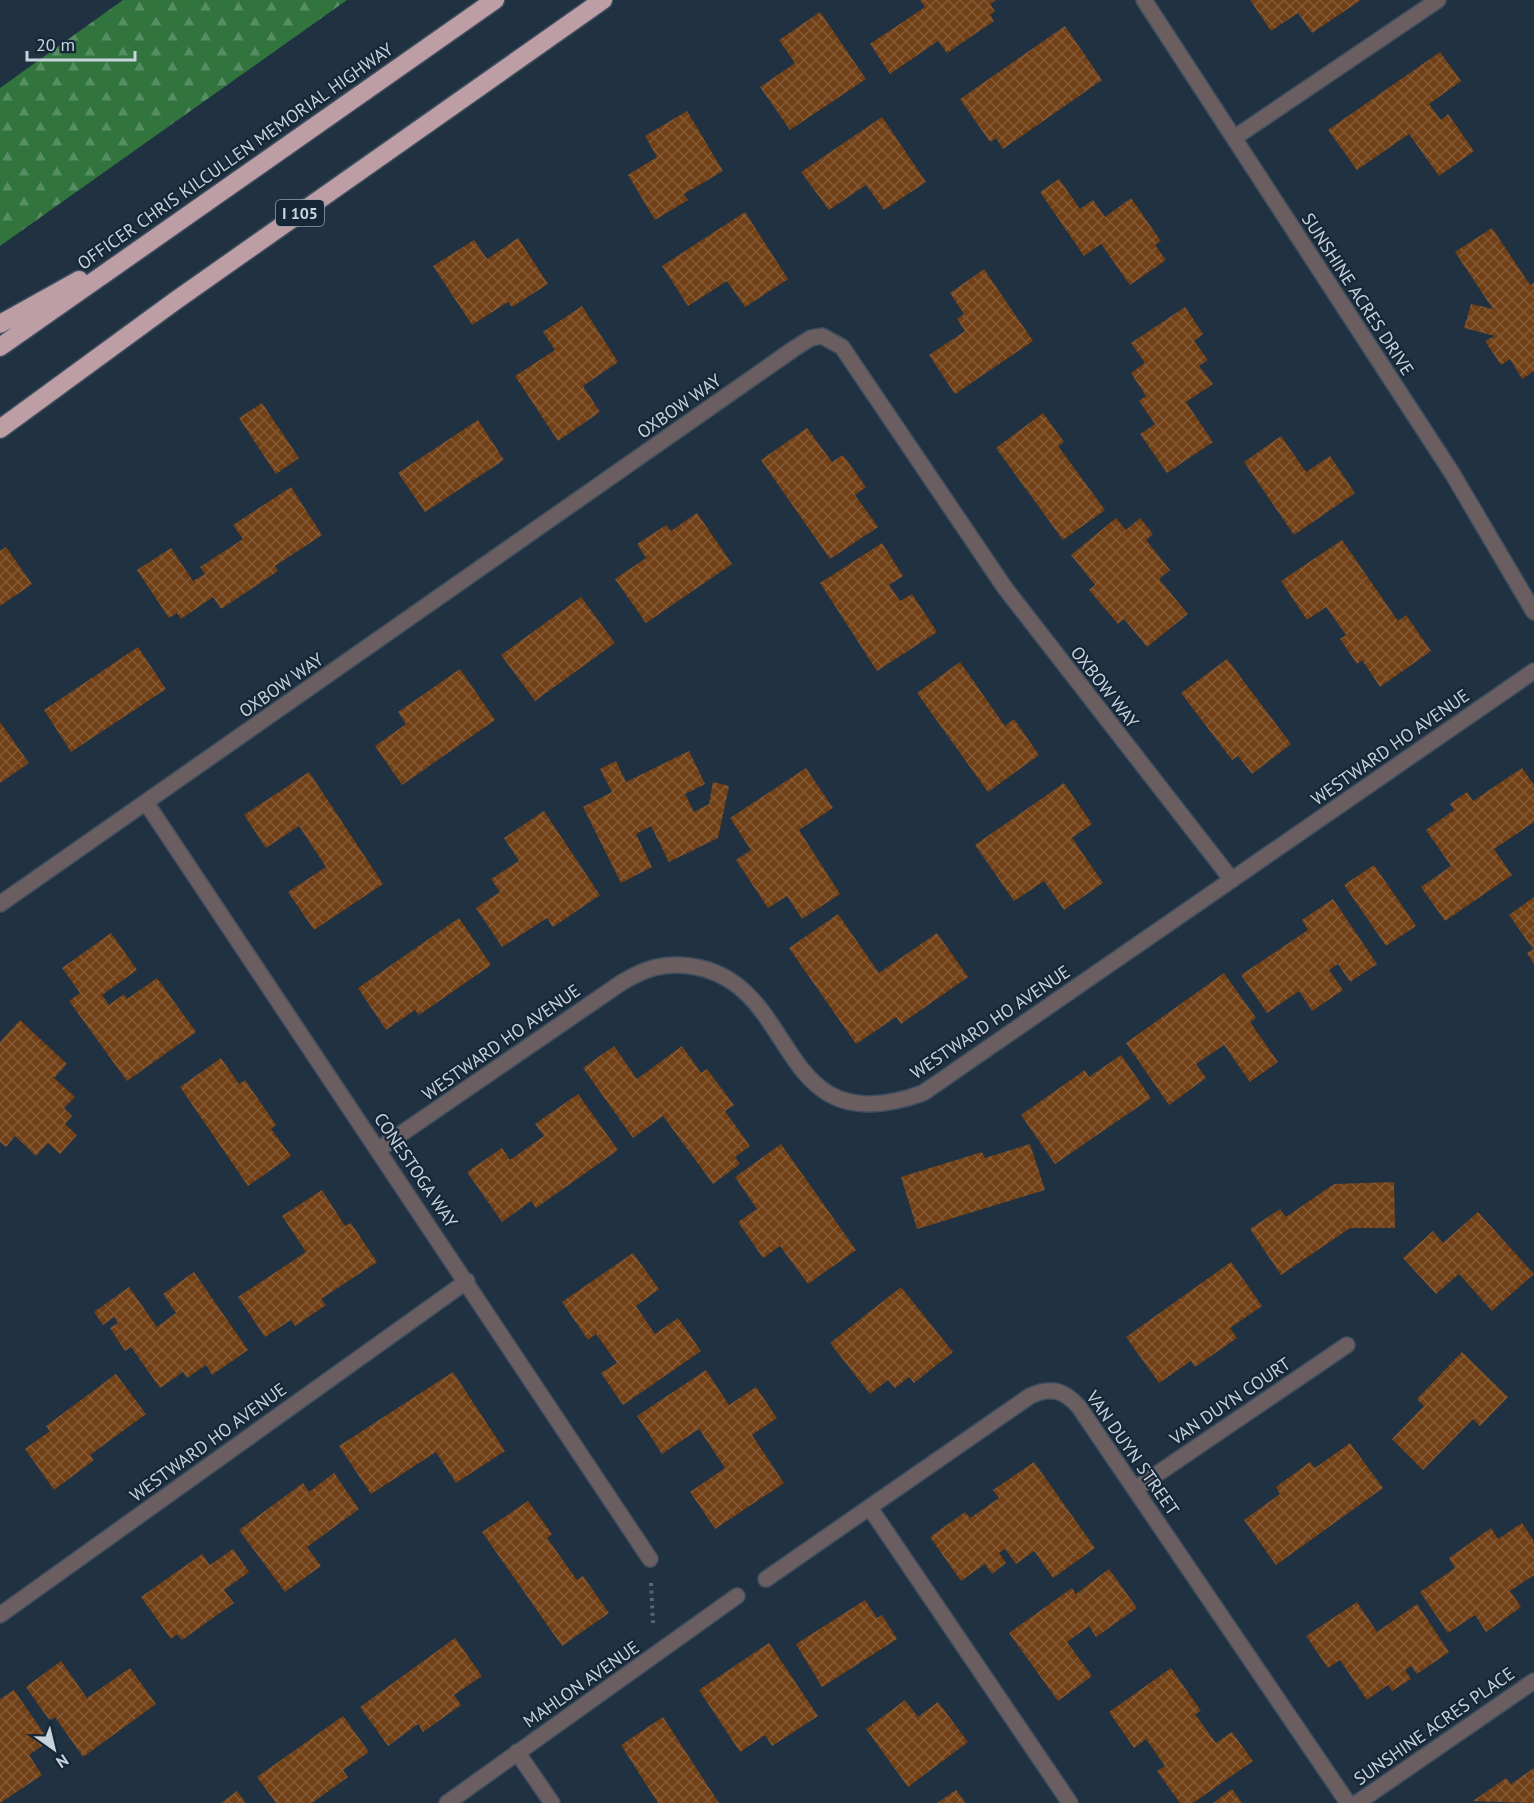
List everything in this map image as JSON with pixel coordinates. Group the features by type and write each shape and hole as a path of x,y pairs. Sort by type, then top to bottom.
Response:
{"highway":[{"name":"OFFICER CHRIS KILCULLEN MEMORIAL HIGHWAY","path":"0,347 495,0"},
{"name":"I 105","path":"0,429 175,301 603,0"},
{"path":"0,324 164,232"}],"street":[{"name":"SUNSHINE ACRES DRIVE","path":"1144,0 1452,473 1534,612"},
{"path":"1234,138 1438,0"},
{"name":"OXBOW WAY","path":"0,904 147,804 795,348 811,338 822,336 842,347 1018,606 1232,880"},
{"name":"WESTWARD HO AVENUE","path":"379,1149 621,983 640,971 659,965 700,967 720,974 738,985 751,997 804,1073 831,1095 864,1106 905,1100 942,1083 1534,671"},
{"name":"CONESTOGA WAY","path":"147,804 467,1281 650,1559"},
{"name":"WESTWARD HO AVENUE","path":"0,1615 467,1281"},
{"name":"VAN DUYN COURT","path":"1135,1489 1347,1345"},
{"name":"VAN DUYN STREET","path":"766,1579 1030,1396 1043,1390 1055,1390 1070,1396 1348,1803"},
{"path":"870,1508 1070,1803"},
{"name":"MAHLON AVENUE","path":"447,1803 737,1596"},
{"name":"SUNSHINE ACRES PLACE","path":"1357,1803 1534,1681"},
{"path":"517,1752 552,1803"}],"path":[{"path":"650,1559 651,1618 663,1649"}],"green space":[{"path":"123,0 347,0 0,246 0,88"}],"building":[{"path":"920,0 996,0 990,4 995,11 990,15 994,21 947,53 938,41 890,74 870,44 925,7"},
{"path":"1250,0 1361,0 1312,33 1298,13 1271,31"},
{"path":"820,12 866,79 790,130 760,87 795,63 779,40"},
{"path":"1065,26 1102,80 1003,149 996,138 990,142 960,99"},
{"path":"1440,52 1461,81 1429,104 1441,120 1448,114 1474,151 1439,176 1409,134 1357,170 1328,130"},
{"path":"687,111 723,171 684,194 688,200 655,220 628,175 657,157 645,136"},
{"path":"882,117 926,182 884,210 866,185 829,210 801,172"},
{"path":"1059,179 1080,209 1093,200 1105,217 1131,198 1161,241 1155,245 1166,260 1130,285 1101,244 1084,256 1040,192"},
{"path":"745,212 788,279 745,307 727,281 688,306 662,266"},
{"path":"1492,228 1530,285 1534,283 1534,371 1522,379 1510,359 1501,365 1485,341 1495,336 1464,328 1471,304 1493,309 1455,252"},
{"path":"518,238 548,284 512,307 508,302 472,325 433,266 474,240 487,259"},
{"path":"984,269 1033,341 955,394 929,355 965,331 957,319 964,314 950,293"},
{"path":"582,306 618,362 583,386 600,412 558,441 515,376 555,350 543,332"},
{"path":"1185,307 1203,334 1194,341 1208,360 1199,366 1213,384 1186,402 1213,442 1167,473 1140,434 1155,424 1139,401 1146,396 1131,373 1145,363 1131,343"},
{"path":"262,403 299,458 276,474 239,418"},
{"path":"1043,413 1064,442 1058,446 1105,510 1063,540 996,448"},
{"path":"478,420 504,460 425,512 398,473"},
{"path":"807,428 832,462 843,455 866,487 855,495 878,527 830,559 761,460"},
{"path":"1281,436 1306,472 1330,456 1355,493 1294,535 1244,462"},
{"path":"291,487 322,535 275,566 278,571 221,609 213,597 181,619 177,613 169,618 137,570 171,548 193,581 205,574 200,567 243,539 233,525"},
{"path":"697,513 732,564 646,623 615,579 646,558 637,544 666,525 671,531"},
{"path":"1116,518 1126,530 1140,518 1153,534 1146,540 1170,570 1159,579 1188,614 1147,647 1124,619 1118,624 1089,590 1095,585 1071,555"},
{"path":"1342,540 1398,621 1406,615 1431,651 1380,687 1362,660 1357,664 1340,639 1346,635 1326,607 1307,620 1281,581"},
{"path":"882,543 903,576 889,585 900,601 912,594 937,632 877,671 820,583"},
{"path":"6,547 32,584 0,606 0,551"},
{"path":"581,597 615,643 535,701 501,655"},
{"path":"138,647 166,689 71,752 44,710"},
{"path":"1227,659 1291,744 1252,774 1238,756 1232,760 1181,693"},
{"path":"960,662 1005,726 1014,719 1039,755 988,792 917,693"},
{"path":"460,669 495,720 402,785 375,746 406,724 398,712"},
{"path":"0,722 29,763 0,783"},
{"path":"689,751 705,784 685,794 694,812 709,804 713,782 729,786 718,838 669,862 651,826 636,834 652,867 621,883 583,807 612,792 600,769 616,761 626,782"},
{"path":"806,768 833,808 799,830 840,894 802,919 787,896 768,908 736,860 751,850 730,818"},
{"path":"1522,768 1534,785 1534,822 1494,849 1512,875 1445,921 1421,887 1451,866 1426,830 1454,810 1450,804 1467,792 1473,801"},
{"path":"309,772 383,884 314,930 288,892 326,867 299,826 266,848 244,815"},
{"path":"1064,783 1092,824 1072,838 1103,883 1064,910 1044,881 1014,901 975,845"},
{"path":"544,811 600,895 553,927 547,918 502,947 476,908 500,892 491,879 519,861 504,838"},
{"path":"1374,865 1416,926 1386,946 1344,885"},
{"path":"1534,897 1534,964 1527,953 1533,949 1509,915"},
{"path":"1333,899 1377,964 1350,982 1338,964 1329,970 1343,990 1312,1011 1299,991 1267,1013 1241,975 1308,930 1302,920"},
{"path":"838,914 879,973 937,933 968,977 901,1024 896,1017 856,1044 789,948"},
{"path":"459,918 491,965 419,1015 415,1010 386,1030 358,988"},
{"path":"111,933 137,970 102,995 109,1005 124,994 127,999 157,978 196,1032 127,1081 69,1001 80,993 62,968"},
{"path":"1224,973 1256,1018 1250,1022 1278,1062 1250,1082 1224,1045 1196,1064 1206,1078 1169,1105 1126,1043"},
{"path":"20,1020 67,1064 54,1078 75,1097 64,1108 72,1116 65,1124 77,1135 60,1154 48,1143 36,1156 15,1136 6,1147 0,1142 0,1042"},
{"path":"614,1046 637,1079 682,1046 701,1073 707,1069 734,1105 725,1111 750,1146 735,1157 740,1164 713,1184 663,1116 633,1138 583,1068"},
{"path":"1121,1055 1151,1098 1055,1164 1021,1115 1085,1070 1089,1077"},
{"path":"221,1058 239,1084 245,1080 276,1125 271,1129 291,1156 248,1186 180,1087"},
{"path":"578,1094 618,1150 536,1208 531,1201 502,1222 467,1172 502,1148 510,1160 544,1136 535,1124"},
{"path":"781,1144 856,1250 808,1284 780,1246 763,1258 738,1222 757,1209 735,1177"},
{"path":"1030,1144 1045,1190 917,1229 901,1177 982,1152 985,1158"},
{"path":"1394,1182 1395,1228 1350,1228 1281,1275 1250,1229 1280,1209 1286,1217 1334,1184"},
{"path":"322,1190 345,1226 351,1223 377,1262 321,1299 326,1305 295,1326 291,1320 265,1337 238,1297 306,1252 282,1216"},
{"path":"1478,1212 1534,1274 1492,1311 1459,1274 1436,1294 1403,1258 1433,1231 1443,1243"},
{"path":"633,1253 659,1289 636,1306 655,1334 678,1318 701,1351 623,1405 601,1373 617,1363 596,1334 588,1340 562,1302"},
{"path":"1231,1262 1262,1306 1230,1328 1237,1338 1195,1367 1191,1361 1159,1383 1126,1337"},
{"path":"194,1272 248,1350 212,1375 206,1365 187,1378 183,1372 160,1388 131,1347 125,1351 110,1328 118,1323 114,1317 103,1325 94,1312 129,1287 157,1327 176,1313 163,1294"},
{"path":"901,1287 953,1352 914,1383 909,1377 895,1388 888,1380 870,1394 830,1343"},
{"path":"1462,1352 1508,1397 1480,1426 1473,1419 1423,1470 1392,1439 1424,1406 1417,1399"},
{"path":"706,1370 729,1405 756,1387 777,1418 752,1435 784,1483 715,1529 690,1492 725,1468 699,1429 662,1454 637,1416"},
{"path":"453,1372 505,1451 456,1483 436,1452 371,1494 339,1446"},
{"path":"116,1374 146,1414 90,1455 94,1460 54,1490 25,1449 50,1431 46,1426"},
{"path":"1350,1443 1383,1488 1276,1565 1244,1520 1280,1494 1276,1487 1310,1462 1315,1468"},
{"path":"1034,1462 1095,1548 1053,1578 1034,1551 1016,1564 1005,1549 999,1553 1006,1563 992,1574 985,1564 961,1581 930,1537 965,1512 970,1518 999,1498 993,1490"},
{"path":"334,1473 359,1509 307,1547 321,1566 285,1592 239,1530 303,1483 309,1492"},
{"path":"528,1501 552,1534 547,1538 577,1580 583,1576 609,1613 562,1646 482,1532"},
{"path":"1522,1523 1534,1541 1534,1575 1510,1591 1521,1607 1486,1632 1475,1615 1448,1633 1420,1592 1455,1568 1449,1558 1491,1528 1498,1539"},
{"path":"233,1549 249,1572 224,1590 234,1603 182,1640 177,1634 171,1639 141,1597 202,1554 210,1565"},
{"path":"1109,1569 1137,1608 1096,1637 1089,1626 1067,1642 1092,1676 1058,1701 1009,1633 1072,1588 1076,1594"},
{"path":"865,1600 877,1618 882,1615 897,1639 822,1687 796,1644"},
{"path":"1357,1602 1377,1632 1417,1604 1449,1652 1417,1674 1411,1666 1405,1670 1411,1679 1392,1691 1388,1685 1367,1700 1340,1660 1328,1668 1306,1636"},
{"path":"455,1638 482,1676 454,1695 461,1705 423,1732 418,1724 388,1746 360,1707"},
{"path":"769,1643 818,1716 772,1746 765,1735 740,1752 699,1690"},
{"path":"61,1661 87,1698 130,1668 156,1704 83,1757 55,1717 50,1721 26,1687"},
{"path":"1171,1668 1201,1711 1195,1714 1216,1743 1232,1732 1253,1761 1193,1803 1180,1803 1157,1771 1165,1766 1146,1739 1134,1748 1109,1712"},
{"path":"14,1690 49,1741 29,1755 42,1775 0,1803 0,1699"},
{"path":"905,1700 918,1717 938,1702 968,1742 908,1787 866,1729"},
{"path":"343,1716 369,1752 343,1770 348,1777 312,1803 276,1803 257,1777"},
{"path":"663,1717 719,1803 658,1803 621,1745"},
{"path":"1534,1768 1534,1803 1473,1801 1506,1778 1511,1784"},
{"path":"1232,1789 1242,1803 1213,1803"},
{"path":"956,1790 966,1803 937,1803"},
{"path":"237,1791 246,1803 221,1803"}]}
